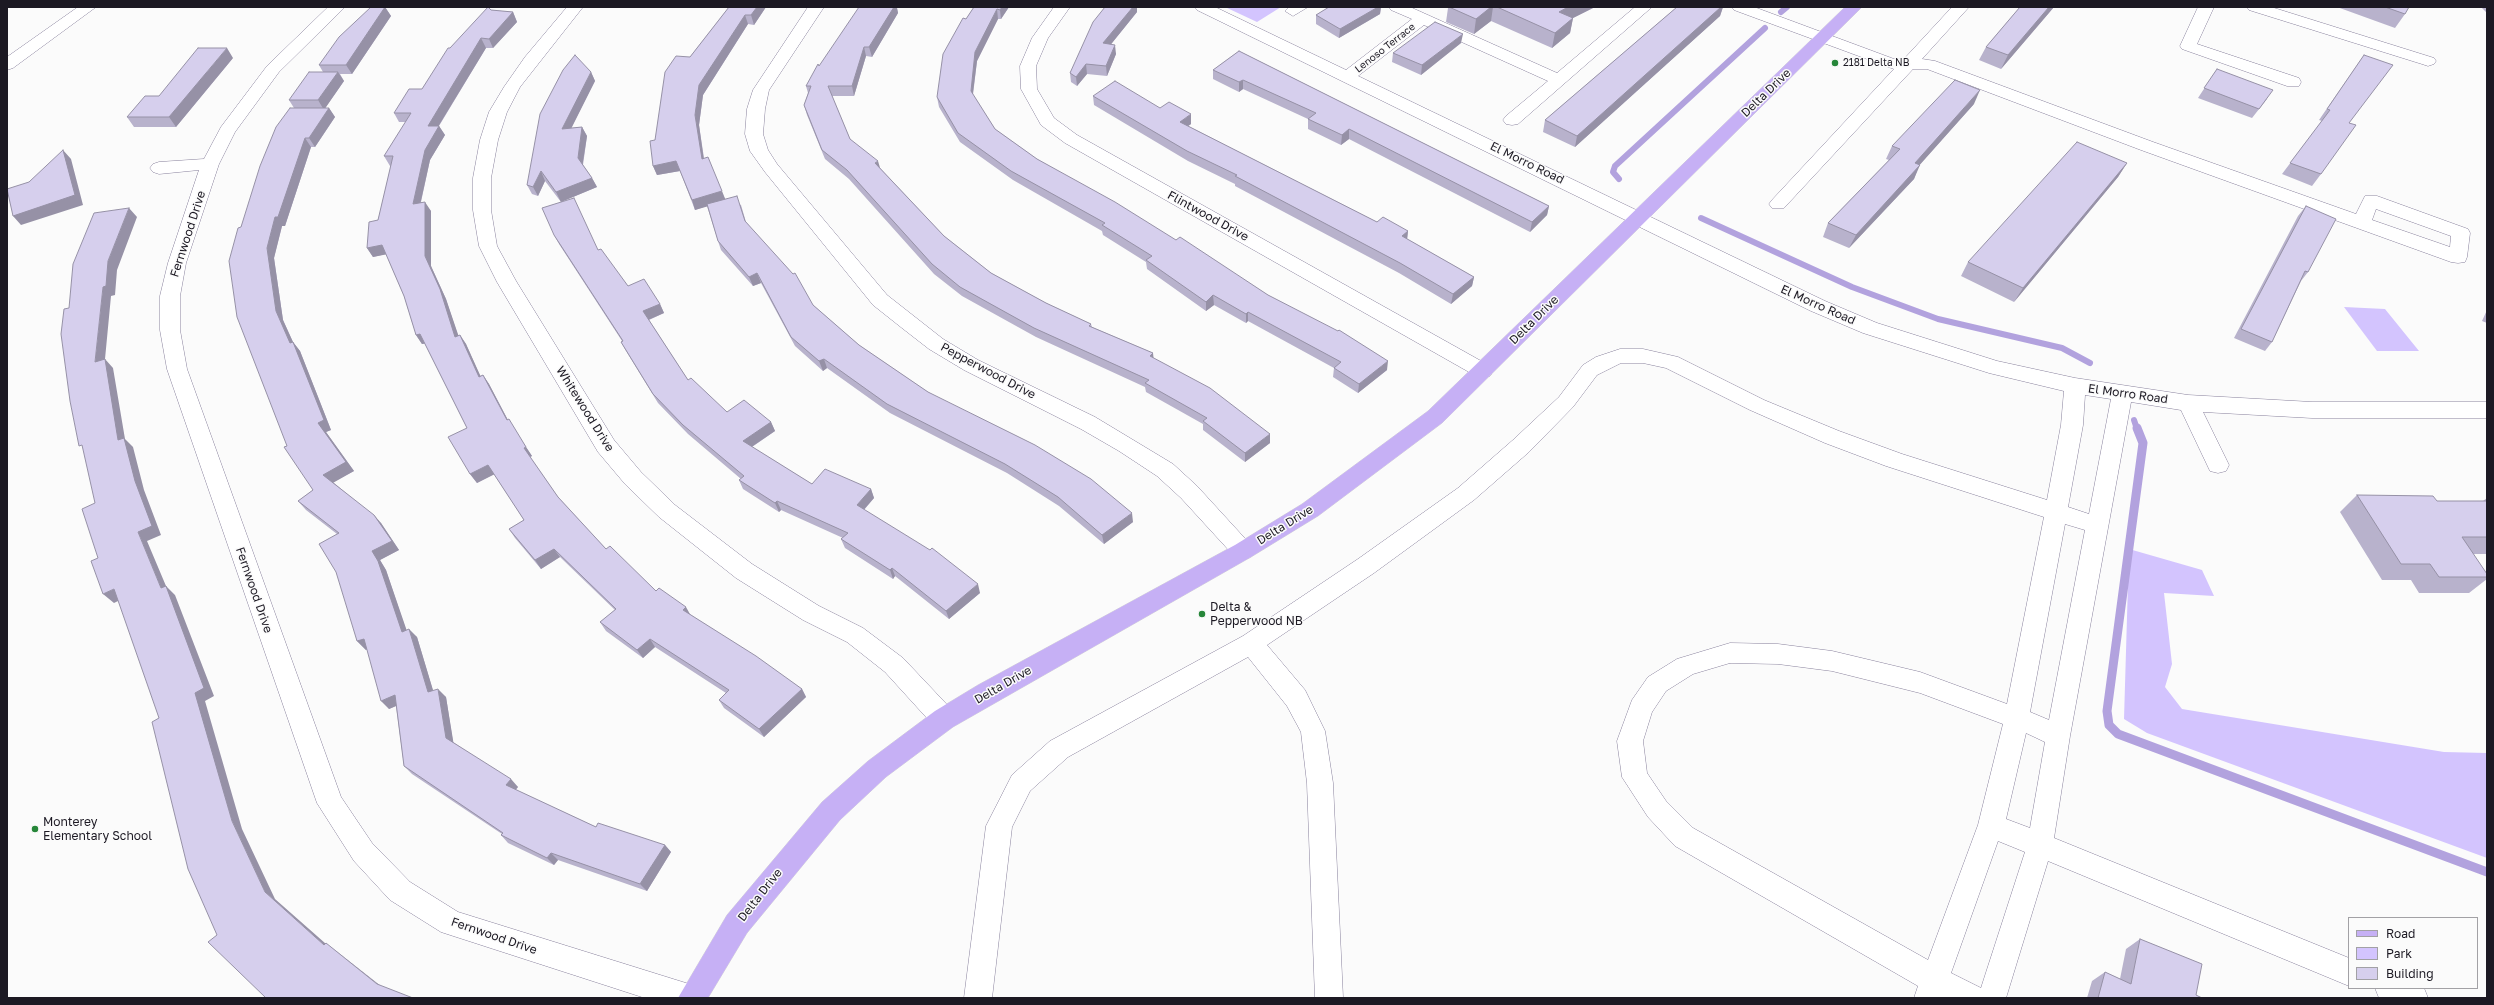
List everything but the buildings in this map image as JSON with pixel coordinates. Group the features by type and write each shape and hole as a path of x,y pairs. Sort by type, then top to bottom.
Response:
{"main road":[{"name":"Delta Drive","path":"691,998 737,924 786,863 831,811 877,769 944,720 987,693 1243,551 1310,510 1435,417 1854,7"}],"street":[{"path":"7,65 88,7"},
{"name":"Fernwood Drive","path":"336,7 273,69 227,131 210,164 176,263 170,296 170,330 177,370 330,803 363,852 400,891 451,923 691,998"},
{"name":"Whitewood Drive","path":"575,7 531,60 512,87 498,112 489,140 482,178 482,210 488,246 507,282 606,446 633,478 667,511 744,571 811,613 855,634 894,665 944,720"},
{"name":"Pepperwood Drive","path":"816,7 774,68 761,90 754,134 759,151 771,168 880,300 948,351 1101,430 1165,470 1189,492 1243,551"},
{"name":"Flintwood Drive","path":"1062,7 1040,38 1028,66 1029,89 1047,121 1071,139 1483,371"},
{"name":"El Morro Road","path":"1203,7 1348,76 1818,306 1870,328 1996,368 2075,386 2188,403 2312,410 2487,410"},
{"path":"1397,7 1558,79"},
{"path":"1512,120 1558,79 1644,7"},
{"path":"1740,7 1892,64 1929,64 2147,146 2361,223 2458,257 2461,233 2371,200 2361,223"},
{"path":"1778,204 1961,7"},
{"path":"2206,7 2188,46 2292,82"},
{"path":"2255,7 2428,61"},
{"name":"Lenoso Terrace","path":"1348,76 1422,19"},
{"path":"159,168 210,164"},
{"path":"978,998 998,826 1021,783 1058,749 1251,643 1366,566 1466,494 1521,446 1566,402 1590,370 1603,362 1620,356 1643,356 1671,362 1757,405 1832,437 1894,460 2099,526"},
{"path":"1932,989 1991,825 2017,718 2072,425 2075,386"},
{"path":"1992,998 2040,846 2058,736 2099,526 2122,394"},
{"path":"2188,403 2218,465"},
{"path":"1251,643 1296,698 1313,731 1320,783 1329,998"},
{"path":"1972,998 1932,989 1684,837 1657,810 1635,777 1630,741 1641,708 1657,684 1686,666 1730,653 1778,654 1832,661 1920,683 2017,718 2058,736"},
{"path":"1991,825 2348,972"},
{"path":"2392,989 2414,998"}],"green space":[{"path":"1225,7 1281,7 1257,22"},
{"path":"2344,307 2385,309 2419,351 2377,351"},
{"path":"2129,549 2202,570 2214,596 2164,593 2172,664 2165,687 2182,709 2444,752 2487,753 2487,858 2147,733 2124,719"}],"waterway":[{"path":"1781,12 1787,7"},
{"path":"1619,179 1613,172 1615,166 1765,28"},
{"path":"1701,218 1852,287 1938,319 2062,348 2090,363"},
{"path":"2134,420 2137,429"},
{"path":"2137,428 2143,443 2107,711 2109,725 2118,734 2487,872"}],"place":[{"name":"2181 Delta NB","path":"1835,63"},
{"name":"Delta & Pepperwood NB","path":"1202,614"},
{"name":"Monterey Elementary School","path":"35,829"}]}
